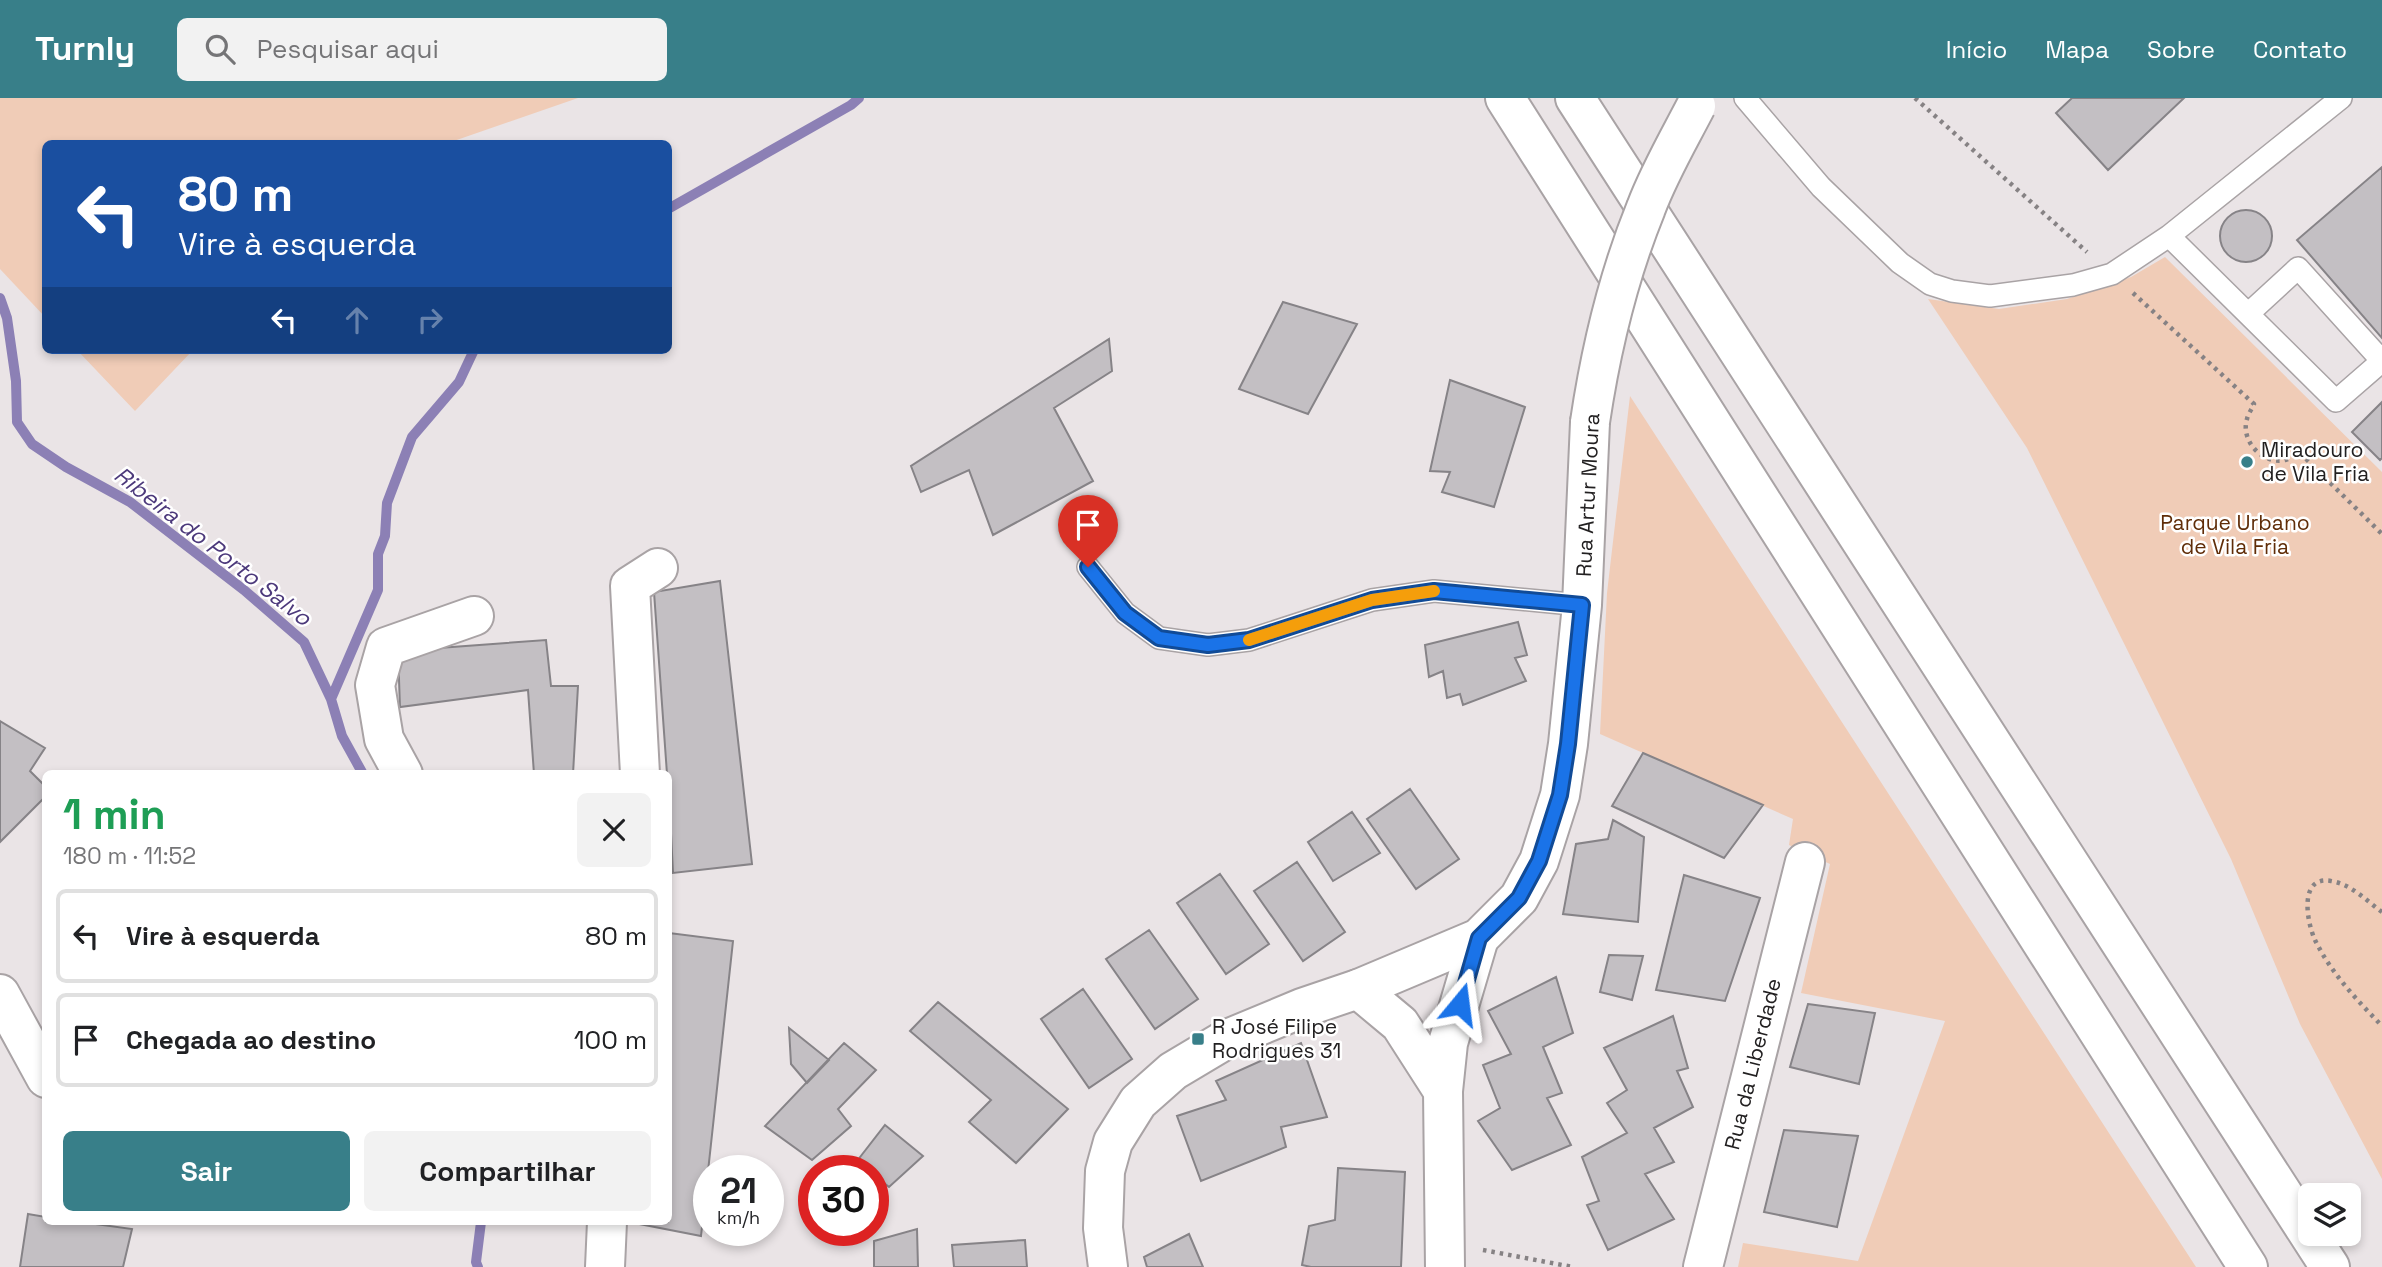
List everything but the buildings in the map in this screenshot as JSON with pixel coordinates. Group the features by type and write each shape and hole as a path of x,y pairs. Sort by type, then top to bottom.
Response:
{"main road":[{"path":"1505,98 2248,1267"},
{"path":"1575,98 2329,1267"},
{"name":"Rua Artur Moura","path":"1444,1255 1443,1091 1448,1043 1479,938 1519,898 1539,861 1560,795 1582,605 1590,422 1598,365 1612,308 1647,205 1698,102"},
{"path":"640,770 630,586 658,568"},
{"path":"401,770 383,739 375,685 386,647 474,616"},
{"name":"Rua da Liberdade","path":"1703,1267 1805,862"},
{"path":"1108,1267 1103,1228 1105,1171 1114,1142 1138,1102 1173,1071 1225,1040 1302,1008 1358,989 1479,938"},
{"path":"1358,989 1400,1024 1443,1091"},
{"path":"0,994 42,1071"},
{"path":"605,1267 607,1225"}],"lane":[{"path":"1745,98 1821,187 1900,263 1930,284 1952,292 1990,296 2073,285 2112,274 2169,236 2341,98"},
{"path":"2169,236 2336,401 2382,361 2298,268 2248,314"},
{"path":"1088,567 1125,613 1159,638 1208,645 1249,640 1372,600 1434,591 1582,605"}],"path":[{"path":"1915,98 2254,404 2246,421 2247,438 2258,454 2271,460 2285,460 2300,453 2382,534"},
{"path":"2382,912 2340,883 2329,880 2321,881 2309,893 2308,921 2327,961 2351,993 2382,1026"},
{"path":"1444,1255 1573,1267"}],"green space":[{"path":"0,98 578,98 457,140 42,140 42,314 0,269"},
{"name":"Parque Urbano de Vila Fria","path":"2165,257 2382,472 2382,1179 2300,1024 2231,859 2027,448 1928,299 1999,309 2067,299 2131,277"},
{"path":"81,354 189,354 135,411"},
{"path":"1630,396 2196,1267 1738,1267 1743,1243 1858,1261 1945,1021 1801,993 1830,864 1789,845 1793,819 1600,734 1607,593"}],"waterway":[{"path":"672,207 859,98"},
{"name":"Ribeira do Porto Salvo","path":"0,298 7,318 16,381 17,422 32,444 66,467 130,502 244,590 304,642 331,699 342,736 361,770"},
{"path":"331,699 378,590 378,554 385,536 387,503 412,437 459,382 472,354"},
{"name":"Ribeira do Porto Salvo","path":"478,1267 476,1262 481,1225"}],"slow traffic":[{"path":"1249,640 1372,600 1434,591"}],"place":[{"name":"Miradouro de Vila Fria","path":"2247,462"},
{"name":"R José Filipe Rodrigues 31","path":"1198,1039"}],"route":[{"path":"1088,567 1125,613 1159,638 1208,645 1249,640 1372,600 1434,591 1582,605 1560,795 1539,861 1519,898 1479,938 1460,1004"}]}
